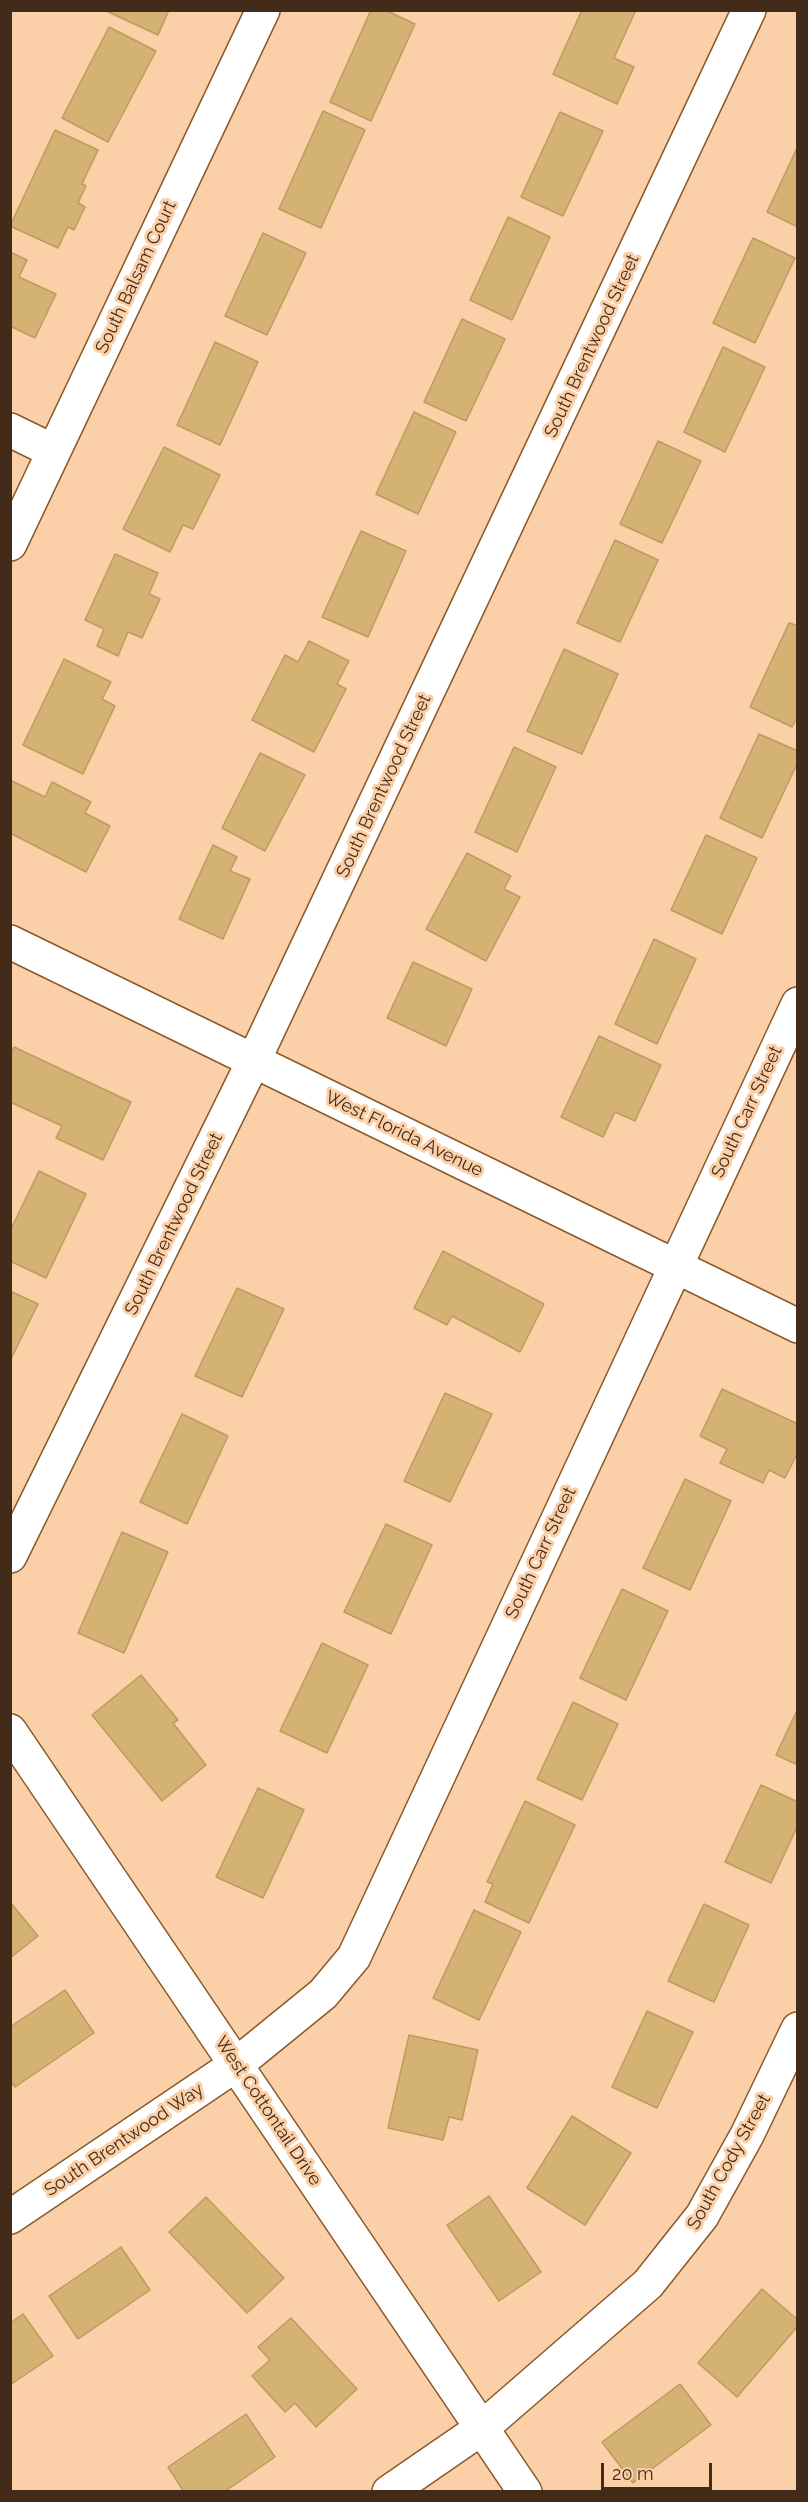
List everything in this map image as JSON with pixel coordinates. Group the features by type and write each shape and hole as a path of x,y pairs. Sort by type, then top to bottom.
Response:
{"street":[{"name":"South Balsam Court","path":"10,544 263,10"},
{"name":"South Brentwood Street","path":"10,1556 254,1060 749,10"},
{"path":"10,430 53,451"},
{"name":"West Florida Avenue","path":"10,942 798,1326"},
{"name":"South Carr Street","path":"237,2064 323,1994 354,1957 798,1004"},
{"name":"West Cottontail Drive","path":"10,1731 525,2492"},
{"name":"South Cody Street","path":"389,2492 482,2428 618,2313 648,2284 684,2242 720,2186 798,2029"},
{"name":"South Brentwood Way","path":"10,2217 237,2064"}],"building":[{"path":"104,10 169,10 158,35"},
{"path":"371,10 385,10 415,24 371,121 330,102"},
{"path":"582,10 636,10 614,58 634,67 617,104 553,74"},
{"path":"109,27 156,51 108,142 62,118"},
{"path":"323,111 365,130 321,228 279,209"},
{"path":"560,112 603,131 563,216 521,197"},
{"path":"55,130 98,150 82,184 86,186 78,203 85,207 74,230 68,227 58,248 10,226"},
{"path":"798,146 798,227 767,212"},
{"path":"508,217 550,237 512,320 470,300"},
{"path":"263,233 306,253 267,335 225,316"},
{"path":"753,238 795,258 755,343 713,323"},
{"path":"10,252 27,260 19,277 56,294 35,338 10,326"},
{"path":"462,319 505,339 466,421 424,402"},
{"path":"215,342 258,362 220,445 177,425"},
{"path":"723,347 765,367 725,452 684,432"},
{"path":"414,412 456,432 418,514 376,494"},
{"path":"658,441 701,461 662,543 620,524"},
{"path":"164,447 220,475 193,529 183,525 170,552 123,529"},
{"path":"361,531 406,551 368,637 322,617"},
{"path":"615,540 658,560 620,642 577,623"},
{"path":"115,554 158,573 149,594 160,599 142,638 128,632 118,656 97,646 104,629 85,620"},
{"path":"789,623 798,626 798,716 792,727 750,707"},
{"path":"309,641 349,661 337,684 346,689 314,752 252,720 285,655 298,662"},
{"path":"564,649 618,674 582,754 527,731"},
{"path":"64,659 111,682 102,699 115,706 83,774 23,745"},
{"path":"759,734 798,751 798,762 762,838 720,818"},
{"path":"514,747 556,767 517,852 475,832"},
{"path":"260,753 305,775 265,851 222,828"},
{"path":"10,780 45,797 52,782 91,802 85,813 110,826 86,872 10,833"},
{"path":"706,835 757,858 722,934 671,910"},
{"path":"213,845 237,857 230,871 250,879 223,939 179,919"},
{"path":"467,853 511,876 504,889 520,897 486,961 426,929"},
{"path":"654,939 696,959 657,1044 615,1024"},
{"path":"413,962 472,989 446,1046 387,1018"},
{"path":"599,1036 661,1065 635,1121 615,1112 603,1137 561,1117"},
{"path":"14,1047 131,1102 103,1160 56,1138 62,1126 10,1102 10,1054"},
{"path":"39,1171 86,1194 46,1278 10,1261 10,1231"},
{"path":"443,1251 544,1304 520,1352 452,1316 447,1325 414,1308"},
{"path":"237,1288 284,1309 242,1397 195,1376"},
{"path":"10,1291 38,1304 10,1361"},
{"path":"722,1389 798,1424 798,1452 785,1478 769,1470 763,1483 720,1463 727,1449 700,1436"},
{"path":"445,1393 492,1414 450,1502 404,1481"},
{"path":"182,1414 228,1436 187,1524 140,1502"},
{"path":"685,1479 731,1501 690,1590 643,1568"},
{"path":"386,1524 432,1545 391,1634 344,1612"},
{"path":"122,1532 168,1552 124,1653 78,1633"},
{"path":"622,1589 668,1611 626,1700 580,1678"},
{"path":"322,1643 368,1665 327,1753 280,1731"},
{"path":"141,1675 178,1720 173,1723 206,1765 162,1801 92,1715"},
{"path":"573,1702 618,1724 582,1800 537,1779"},
{"path":"798,1708 798,1765 776,1755"},
{"path":"761,1785 798,1802 798,1825 771,1883 725,1862"},
{"path":"258,1788 304,1810 263,1898 216,1877"},
{"path":"525,1801 575,1825 529,1923 485,1902 493,1884 487,1882"},
{"path":"10,1902 38,1936 10,1958"},
{"path":"704,1904 749,1925 714,2002 668,1981"},
{"path":"474,1910 521,1932 479,2020 433,1998"},
{"path":"65,1990 94,2033 15,2087 10,2080 10,2027"},
{"path":"647,2011 693,2032 657,2108 612,2087"},
{"path":"409,2035 478,2050 462,2120 449,2117 443,2140 388,2128"},
{"path":"572,2116 631,2153 585,2225 527,2188"},
{"path":"489,2196 541,2272 499,2301 447,2225"},
{"path":"206,2197 284,2278 247,2313 169,2232"},
{"path":"121,2247 150,2290 78,2339 49,2296"},
{"path":"762,2289 798,2320 798,2326 737,2397 698,2363"},
{"path":"23,2314 53,2356 10,2385 10,2323"},
{"path":"291,2318 357,2389 316,2427 295,2403 285,2412 252,2376 270,2360 258,2347"},
{"path":"680,2384 711,2425 633,2483 602,2442"},
{"path":"246,2414 275,2457 224,2492 184,2492 168,2467"}]}
